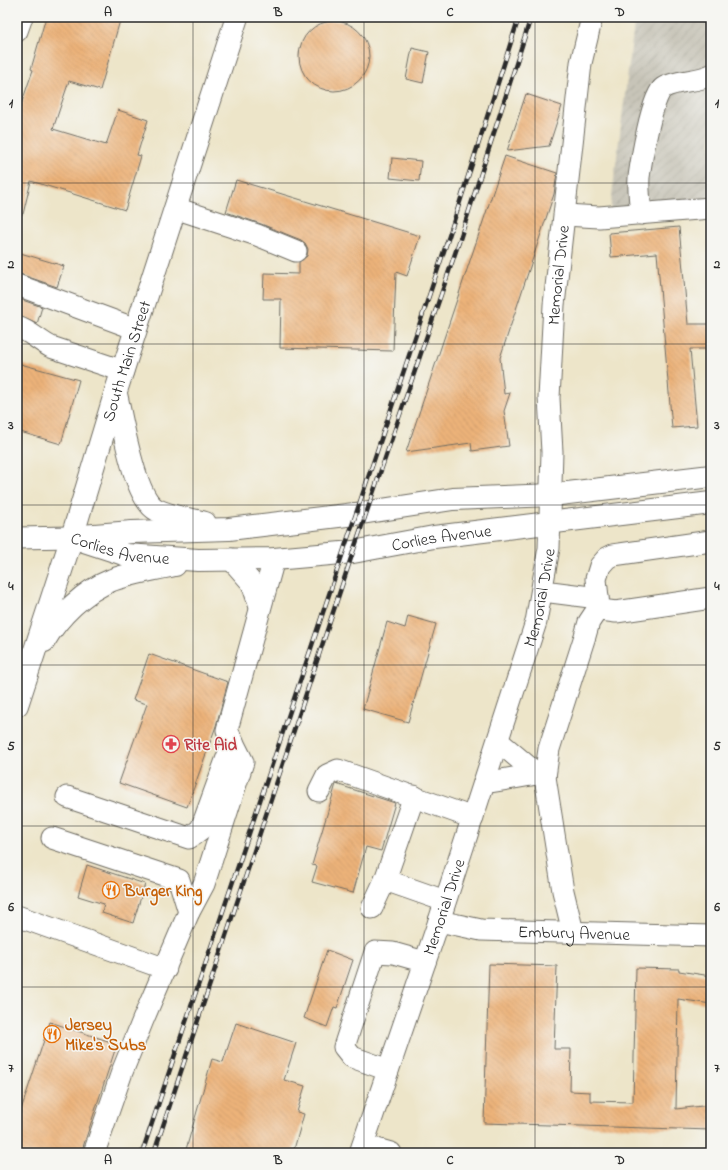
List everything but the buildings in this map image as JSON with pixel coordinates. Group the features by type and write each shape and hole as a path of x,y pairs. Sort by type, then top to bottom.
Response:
{"main road":[{"name":"South Main Street","path":"19,689 32,661 72,537 116,391 236,17"},
{"path":"116,391 130,456 139,488 156,510 229,529"},
{"name":"Corlies Avenue","path":"72,537 132,532 229,529 355,514 453,499 551,495 711,476"},
{"name":"Corlies Avenue","path":"72,537 127,555 198,560 274,559 353,552 434,536 711,503"},
{"path":"32,661 48,634 70,608 90,592 112,580 198,560"}],"street":[{"path":"17,31 22,17"},
{"name":"Memorial Drive","path":"361,1149 473,818 536,622 543,590 549,548 551,495 551,354 581,63 592,17"},
{"path":"641,214 639,177 645,144 657,95 662,89 670,85 701,80 711,75"},
{"path":"175,208 257,235 296,251"},
{"path":"565,215 599,217 711,208"},
{"path":"17,285 136,329"},
{"path":"17,327 30,333 42,343 51,347 123,371"},
{"path":"17,538 72,537"},
{"path":"711,541 613,555 607,558 600,566 596,579 598,602 601,610 616,612 711,598"},
{"path":"231,559 252,584 260,607"},
{"path":"94,1153 122,1072 189,912 204,884 243,762 228,730 274,559"},
{"path":"543,590 598,602"},
{"path":"573,932 563,891 541,775 582,643 598,602"},
{"path":"498,740 541,775"},
{"path":"67,797 188,838 201,829 233,741"},
{"path":"319,791 328,775 338,770 473,818"},
{"path":"484,783 541,775"},
{"path":"372,908 385,880 414,796"},
{"path":"52,838 179,880 189,912"},
{"path":"385,880 445,901"},
{"path":"19,915 166,969"},
{"name":"Embury Avenue","path":"438,921 481,930 711,936"},
{"path":"388,1070 352,1057 344,1047 356,1008 376,952 393,953 425,962"},
{"path":"361,1149 391,1153"}],"shaded area":[{"path":"635,17 711,17 711,203 610,211"}],"railway":[{"path":"142,1153 449,236 519,17"},
{"path":"154,1153 353,552 460,239 531,17"}],"place":[{"name":"Rite Aid","path":"171,744"},
{"name":"Burger King","path":"111,890"},
{"name":"Jersey Mike's Subs","path":"52,1034"}]}
